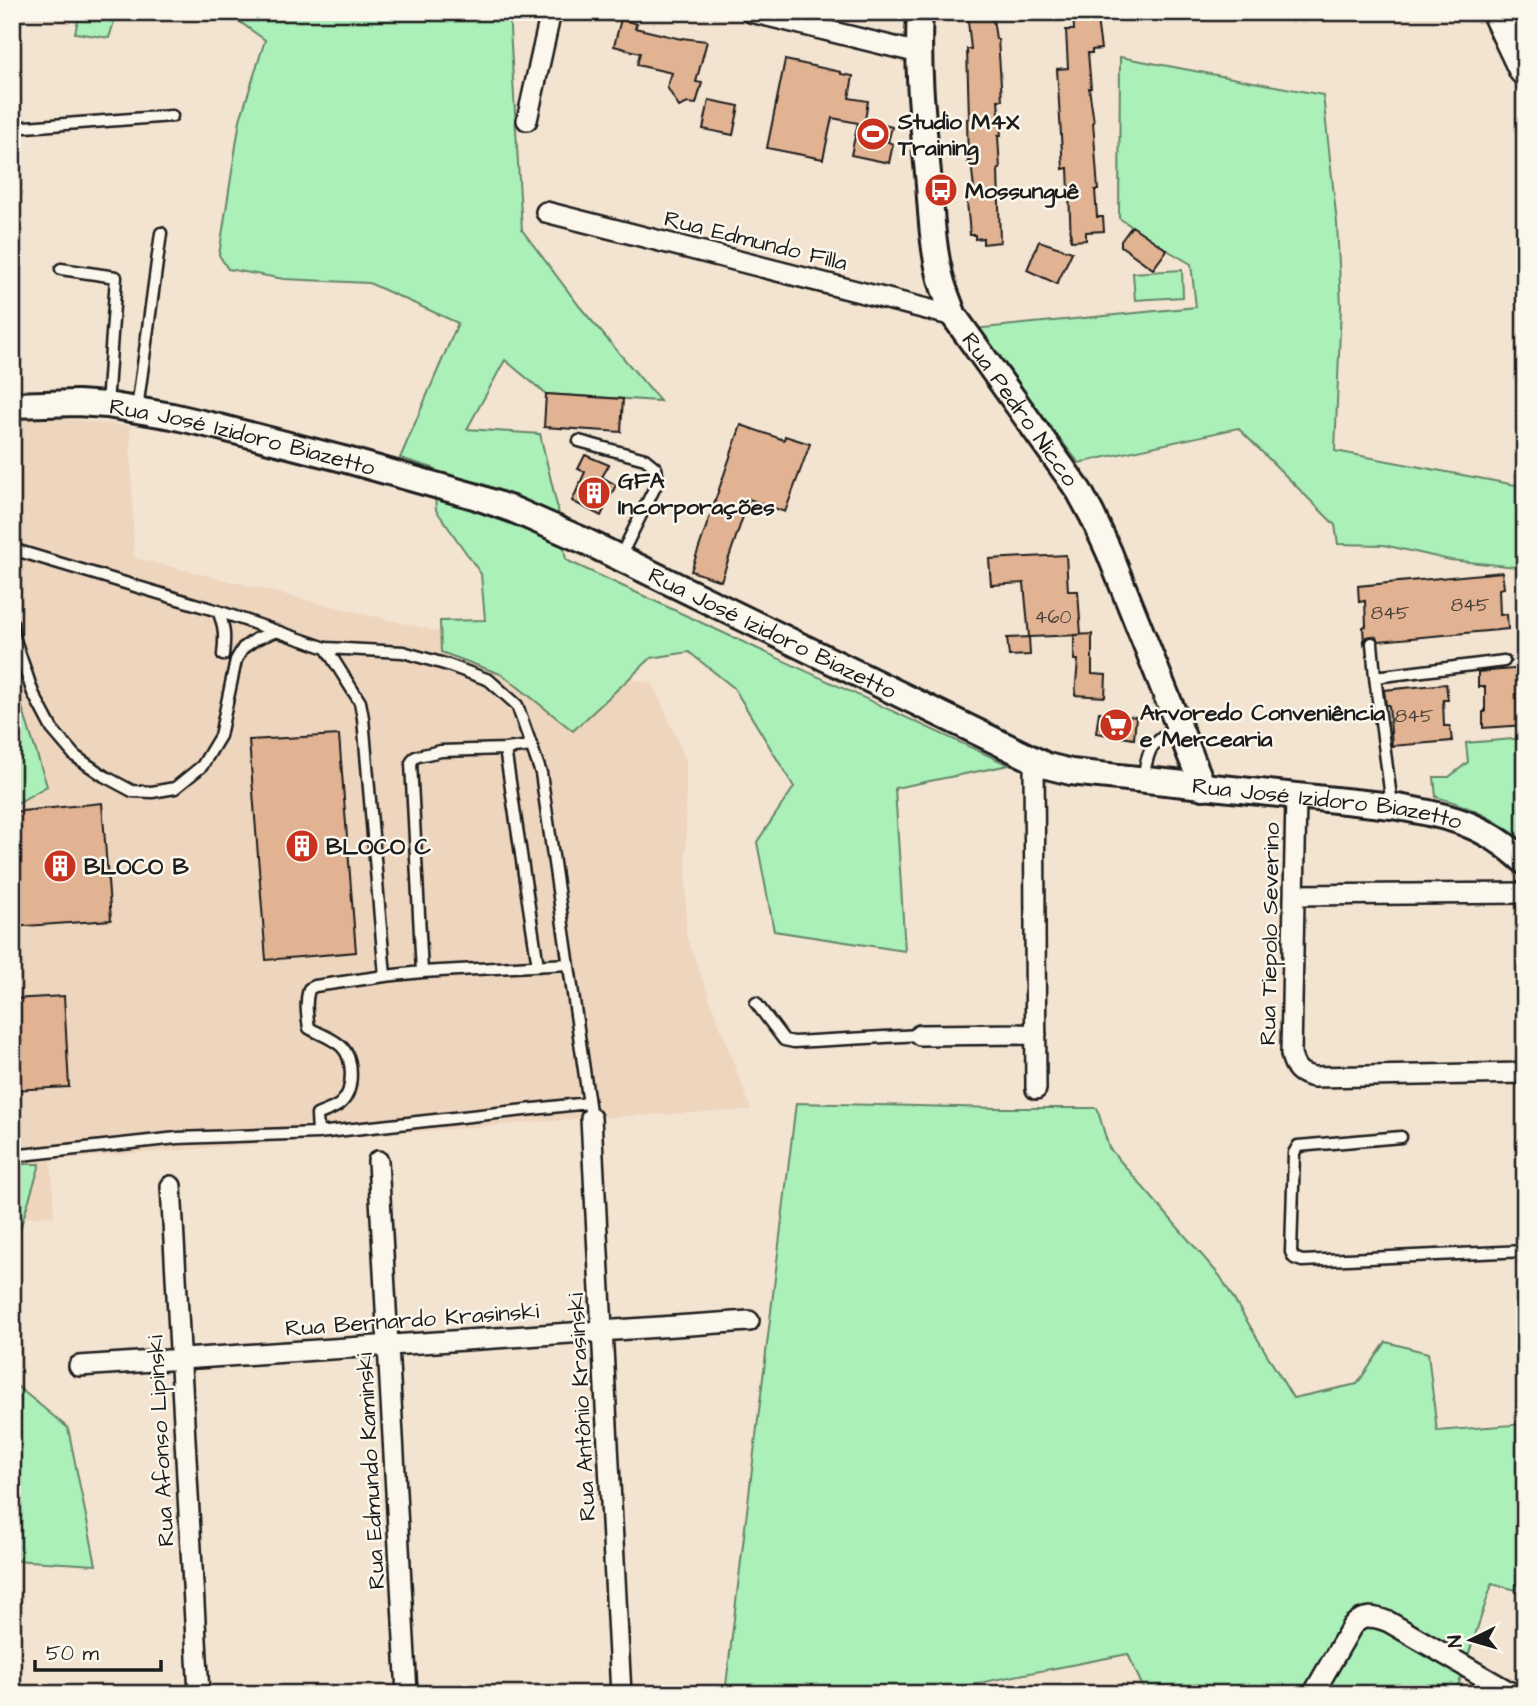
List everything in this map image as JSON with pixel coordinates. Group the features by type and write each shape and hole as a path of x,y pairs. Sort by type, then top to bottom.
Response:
{"main road":[{"path":"1498,12 1525,69"}],"street":[{"path":"527,120 551,12"},
{"path":"751,12 919,52"},
{"name":"Rua Pedro Nicco","path":"920,12 919,52 923,116 935,248 939,273 954,316 1085,503 1101,535 1203,787"},
{"name":"Rua Edmundo Filla","path":"546,212 954,316"},
{"name":"Rua José Izidoro Biazetto","path":"12,405 107,405 136,410 314,452 474,496 514,510 620,557 1034,760 1060,770 1392,806 1434,813 1486,833 1525,862"},
{"path":"1034,760 1036,1089"},
{"name":"Rua Tiepolo Severino","path":"1296,797 1291,1054 1298,1071 1314,1077 1525,1073"},
{"path":"1294,895 1525,893"},
{"path":"920,1035 1036,1034"},
{"name":"Rua Antônio Krasinski","path":"589,1111 621,1694"},
{"name":"Rua Edmundo Kaminski","path":"378,1161 407,1694"},
{"name":"Rua Afonso Lipinski","path":"170,1186 199,1694"},
{"name":"Rua Bernardo Krasinski","path":"79,1366 749,1321"},
{"path":"1313,1694 1352,1626 1359,1619 1368,1616 1389,1622 1513,1694"}],"lane":[{"path":"12,128 172,116"},
{"path":"136,410 161,233"},
{"path":"61,269 116,277 107,405"},
{"path":"579,441 645,459 656,468 658,481 620,557"},
{"path":"12,549 218,611 326,648 403,652 448,665 489,680 517,705 541,773 589,1111 318,1132 177,1138 12,1156"},
{"path":"218,611 225,636 223,655"},
{"path":"12,622 14,637 33,693 52,729 75,755 104,776 132,791 152,792 175,788 202,766 219,736 236,660 243,648 274,632"},
{"path":"1372,643 1392,806"},
{"path":"326,648 360,702 362,710 385,976"},
{"path":"1376,677 1504,661"},
{"path":"1143,780 1147,755 1155,741 1180,726"},
{"path":"422,972 411,763 418,756 442,751 532,746"},
{"path":"505,749 538,966"},
{"path":"318,1132 317,1115 339,1105 345,1099 351,1083 350,1066 343,1048 309,1028 309,989 422,972 568,964"},
{"path":"756,1003 785,1040 794,1042 920,1035"},
{"path":"1401,1136 1298,1146 1294,1153 1291,1252 1294,1258 1302,1261 1525,1251"}],"shaded area":[{"path":"38,416 130,426 134,558 653,684 686,760 686,935 751,1110 591,1118 51,1160 54,1216 12,1218 12,419"}],"green space":[{"path":"80,12 117,12 109,38 75,33"},
{"path":"226,12 509,12 522,230 580,307 660,401 546,394 505,360 467,429 540,434 558,510 566,560 1009,765 895,788 905,951 774,931 757,842 794,787 734,688 689,652 651,658 573,731 503,675 441,652 440,621 485,620 481,574 436,510 433,468 400,458 458,323 369,283 284,279 228,269 219,255 240,120 265,40"},
{"path":"1120,57 1323,95 1337,223 1341,306 1335,451 1521,486 1522,283 1525,283 1525,568 1450,560 1384,545 1338,544 1335,525 1238,428 1079,463 973,329 1196,307 1191,264 1119,218"},
{"path":"1182,270 1183,297 1135,300 1133,273"},
{"path":"12,676 47,786 12,806"},
{"path":"1525,738 1525,842 1483,815 1436,797 1434,777 1449,777 1468,762 1466,743"},
{"path":"796,1103 1097,1108 1109,1148 1220,1276 1293,1398 1357,1384 1386,1342 1428,1353 1437,1431 1525,1424 1525,1592 1492,1584 1453,1694 1146,1694 1128,1654 922,1694 725,1694"},
{"path":"12,1164 40,1164 16,1242 12,1242"},
{"path":"12,1382 68,1428 96,1565 12,1560"}],"building":[{"path":"967,12 992,12 998,39 1002,100 998,100 1001,136 998,136 1000,242 983,244 983,238 975,239 975,235 970,235 966,190 974,189 971,161 968,162 967,49 971,49"},
{"path":"1073,12 1096,12 1101,49 1088,53 1089,88 1094,122 1097,217 1103,217 1104,231 1086,232 1086,240 1071,241 1068,168 1063,169 1057,69 1068,68 1066,30 1074,30"},
{"path":"621,19 637,24 635,28 681,39 707,41 696,82 702,83 696,104 688,103 679,107 667,87 672,73 637,65 640,53 614,46"},
{"path":"785,60 853,76 849,98 868,101 865,120 892,127 888,142 893,144 889,163 851,155 858,123 832,118 823,159 767,148"},
{"path":"709,100 739,106 733,135 703,129"},
{"path":"1132,226 1167,250 1153,269 1121,246 1121,241"},
{"path":"1039,241 1072,252 1057,284 1027,270"},
{"path":"546,394 623,399 621,432 544,427"},
{"path":"741,425 784,440 785,436 810,444 785,512 749,499 721,581 691,571"},
{"name":"GFA Incorporações","path":"585,455 609,465 602,477 616,485 601,516 572,501 585,472 578,469"},
{"path":"1066,555 1068,591 1078,591 1081,635 1029,637 1024,583 991,585 989,559"},
{"path":"1502,572 1504,588 1499,589 1500,615 1507,614 1508,629 1379,641 1371,636 1367,637 1364,643 1365,601 1359,602 1358,586"},
{"path":"1092,634 1092,674 1106,675 1105,697 1075,695 1078,660 1074,660 1074,635"},
{"path":"1029,637 1030,655 1009,656 1007,638"},
{"path":"1525,668 1525,725 1483,728 1485,687 1478,687 1478,672"},
{"path":"1446,684 1448,700 1443,700 1444,726 1450,726 1452,741 1392,746 1389,705 1386,705 1384,690"},
{"name":"Arvoredo Conveniência e Mercearia","path":"1099,712 1136,717 1134,739 1096,733"},
{"name":"BLOCO C","path":"339,735 356,952 266,960 249,740"},
{"name":"BLOCO B","path":"102,803 111,920 12,927 12,812"},
{"path":"64,996 69,1087 12,1090 12,999"}],"place":[{"name":"Studio M4X Training","path":"873,134"},
{"name":"Mossunguê","path":"941,190"},
{"name":"GFA Incorporações","path":"594,493"},
{"name":"Arvoredo Conveniência e Mercearia","path":"1116,725"},
{"name":"BLOCO C","path":"302,846"},
{"name":"BLOCO B","path":"60,866"}]}
